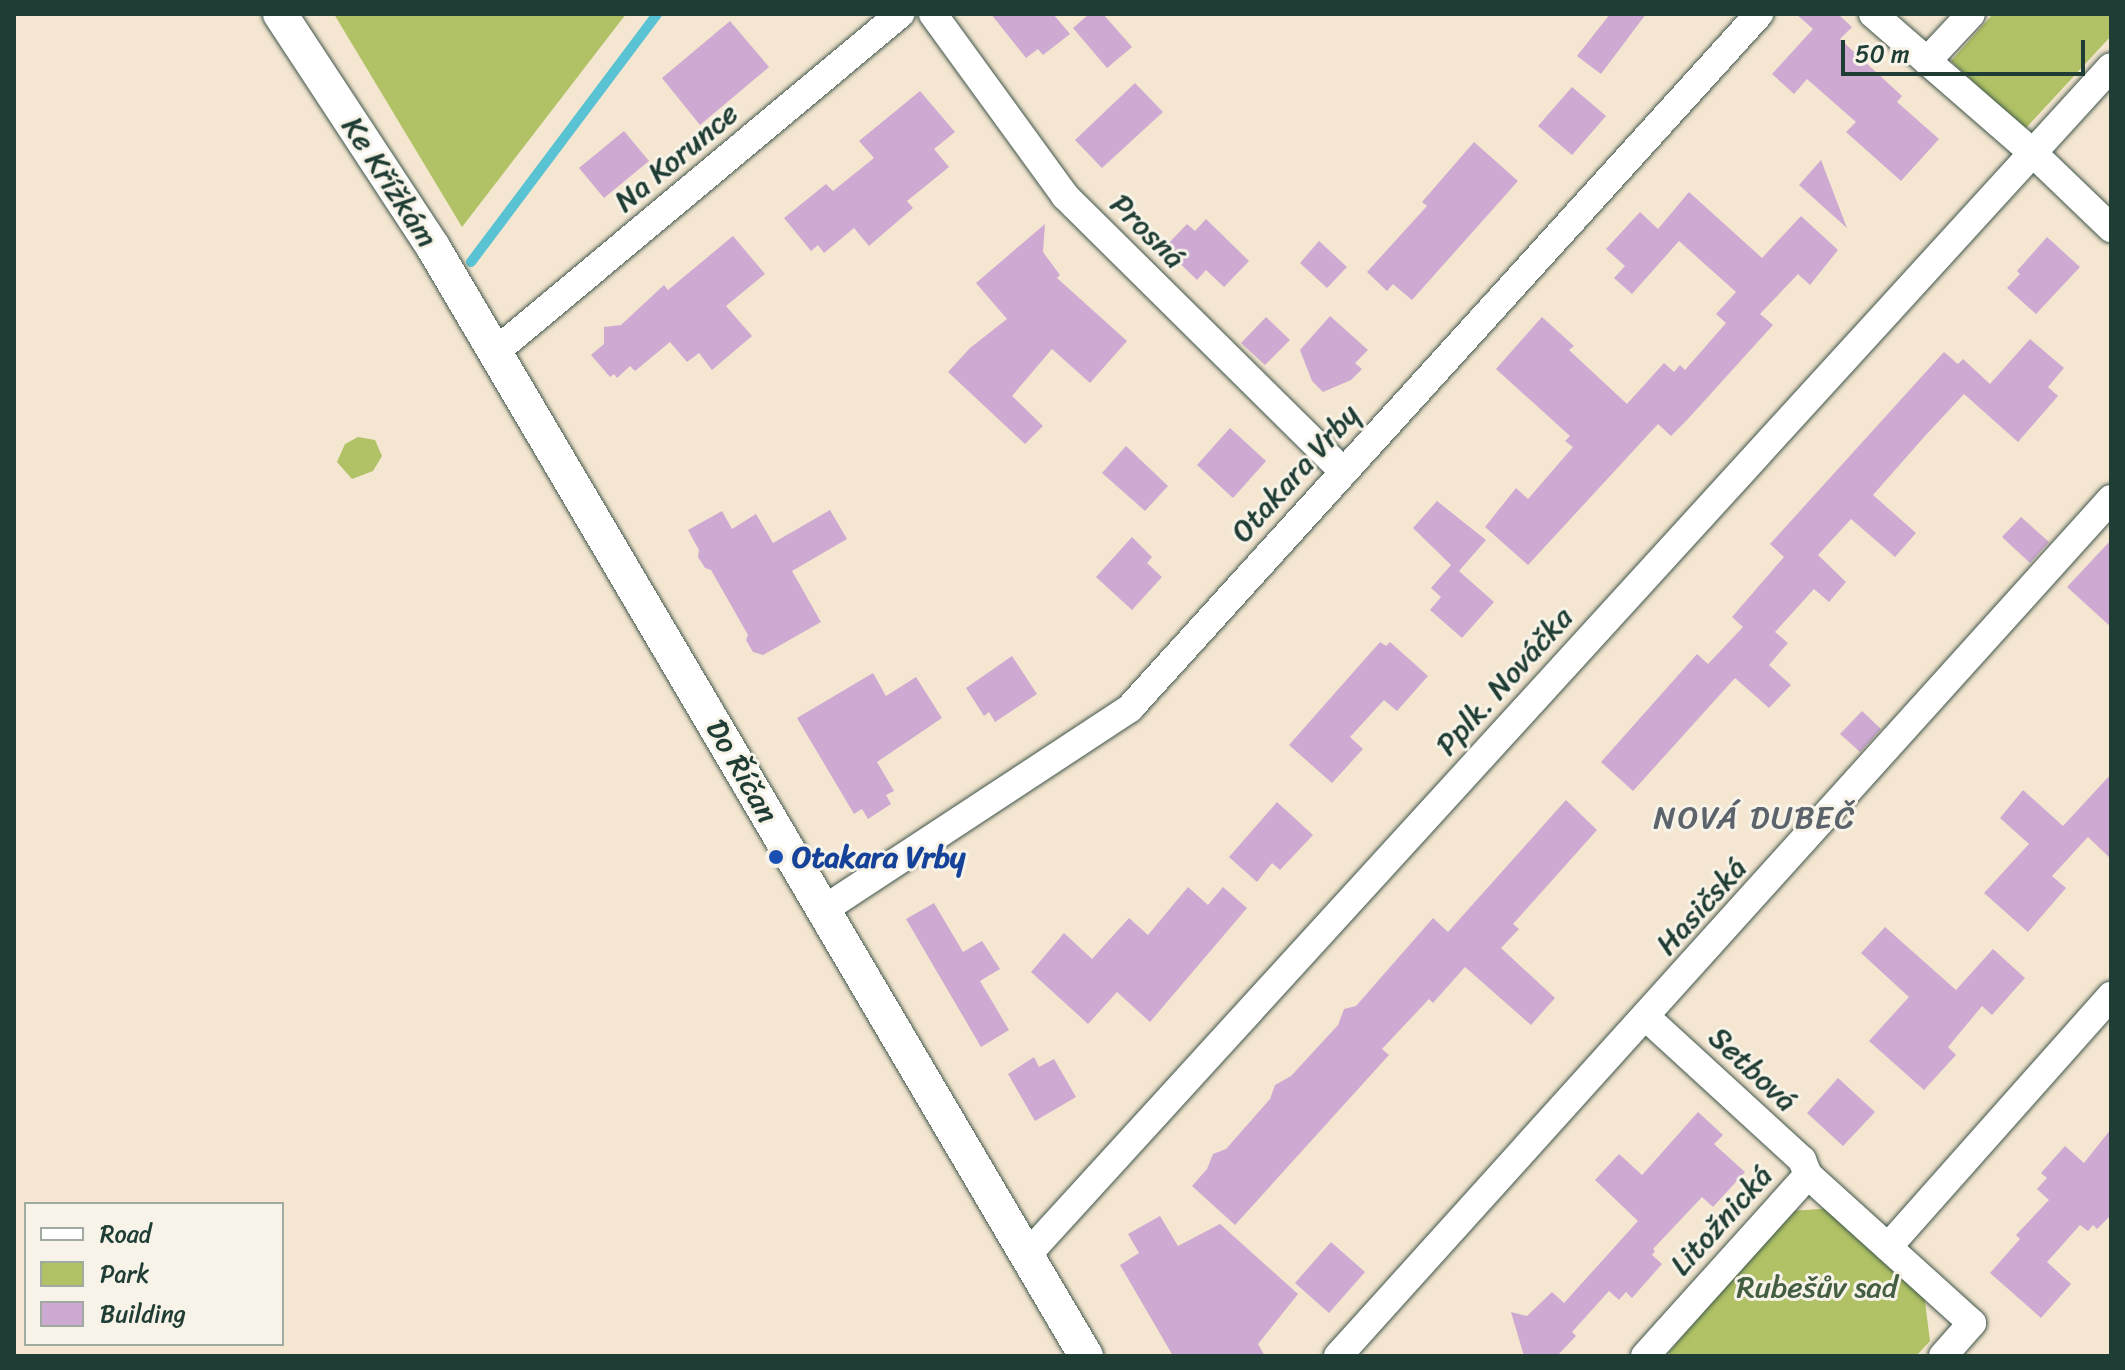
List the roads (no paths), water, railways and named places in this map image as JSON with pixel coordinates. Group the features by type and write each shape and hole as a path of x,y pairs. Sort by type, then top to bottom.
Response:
{"street":[{"name":"Ke Křížkám","path":"280,14 433,247 495,352"},
{"name":"Na Korunce","path":"495,352 900,14"},
{"name":"Prosná","path":"933,14 1065,196 1343,471"},
{"name":"Otakara Vrby","path":"823,910 1130,708 1759,14"},
{"path":"1873,14 2032,152 2111,228"},
{"path":"1927,61 1971,14"},
{"name":"Pplk. Nováčka","path":"1027,1255 2111,67"},
{"name":"Do Říčan","path":"495,352 1086,1356"},
{"name":"Hasičská","path":"1338,1356 2111,499"},
{"path":"1888,1247 2111,996"},
{"name":"Setbová","path":"1646,1017 1802,1160 1808,1175"},
{"name":"Litožnická","path":"1645,1356 1808,1175 1972,1323 1943,1356"}],"waterway":[{"path":"471,262 657,14"}],"place":[{"name":"Otakara Vrby","path":"776,857"}],"district":[{"name":"NOVÁ DUBEČ","path":"1755,818"}],"park label":[{"name":"Rubešův sad","path":"1817,1287"}]}
